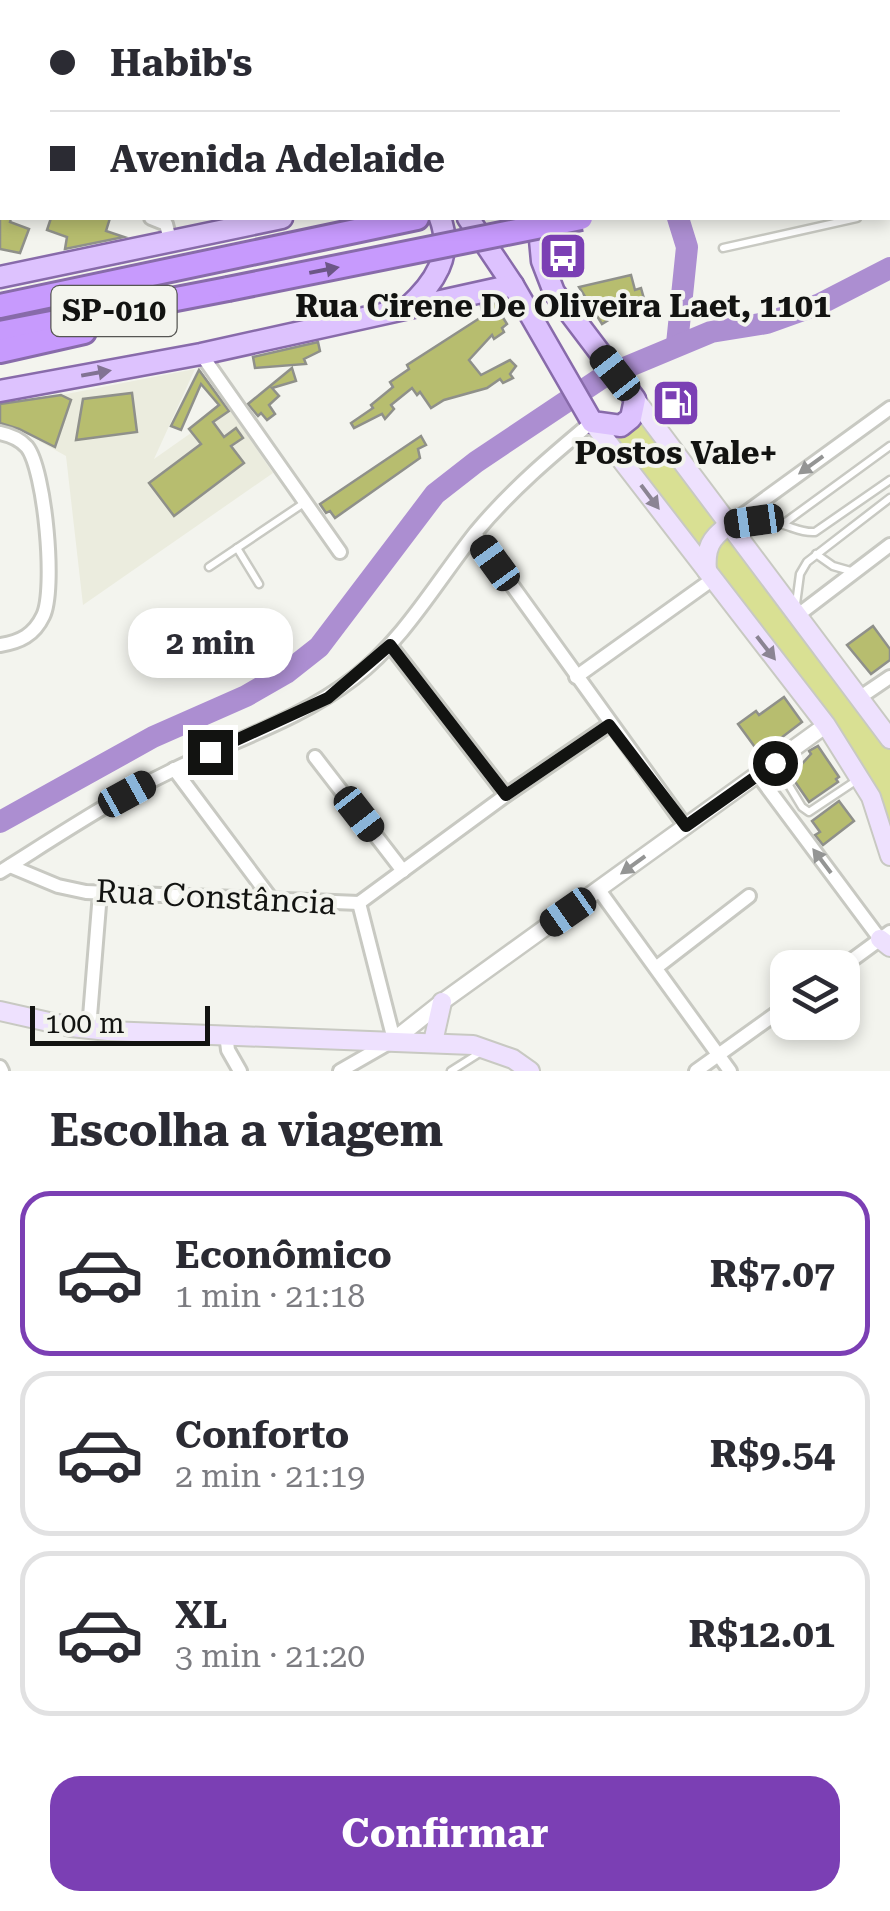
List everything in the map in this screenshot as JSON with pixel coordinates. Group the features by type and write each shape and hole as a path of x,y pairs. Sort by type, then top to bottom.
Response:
{"highway":[{"name":"SP-010","path":"0,306 407,220"},
{"name":"SP-010","path":"0,333 571,220"},
{"path":"0,351 166,314 222,290"}],"main road":[{"name":"SP-010","path":"0,277 261,220"},
{"path":"406,310 430,288 443,259 445,230 441,220"},
{"path":"469,220 513,284 590,419 826,726 861,778 880,819 890,856"},
{"path":"538,220 542,261 554,292 890,739"},
{"path":"0,391 201,354 513,284"},
{"path":"590,419 620,426 631,418 632,395"},
{"path":"710,576 706,548 728,524"},
{"path":"434,1042 442,1002"},
{"path":"0,1011 89,1029 434,1042 487,1049 530,1071"}],"street":[{"path":"157,220 166,224 170,240"},
{"path":"201,354 340,552"},
{"path":"728,524 890,408"},
{"path":"5,869 102,807 328,698 390,645 474,534 534,470 590,419"},
{"path":"0,433 18,440 29,450 34,462 48,562 44,614 30,635 0,646"},
{"path":"474,534 686,826"},
{"path":"798,615 890,545"},
{"path":"576,676 710,576"},
{"path":"390,645 506,795"},
{"path":"860,698 890,677"},
{"name":"Rua Constância","path":"5,869 58,886 100,893 359,903 609,725"},
{"path":"340,1071 394,1040 686,826 738,799 758,775 826,726"},
{"path":"315,757 403,871"},
{"path":"174,769 272,900"},
{"path":"758,775 887,940 860,956"},
{"path":"599,890 730,1071"},
{"path":"89,1029 100,893"},
{"path":"657,967 749,896"},
{"path":"359,903 394,1040"},
{"path":"696,1071 770,1018"},
{"path":"226,1034 228,1050 240,1071"}],"lane":[{"path":"723,248 848,220"},
{"path":"783,524 890,446"},
{"path":"728,524 754,521 815,532 890,480"},
{"path":"798,615 800,574 816,554 890,498"},
{"path":"209,568 305,502"},
{"path":"237,548 259,584"},
{"path":"816,554 832,566 854,572"},
{"path":"775,763 802,807 810,812 861,778"},
{"path":"450,1071 487,1049"}],"shaded area":[{"path":"195,369 154,459 228,407 273,473 83,605 66,456 39,441 56,396"}],"green space":[{"path":"640,414 890,743 890,851 871,784 608,433"}],"building":[{"path":"0,220 10,220 29,229 20,253 0,249"},
{"path":"50,220 109,220 106,231 124,237 65,249 67,237 47,230"},
{"path":"631,275 635,290 641,288 646,306 638,309 636,303 602,324 579,287"},
{"path":"506,301 497,308 507,324 502,328 504,332 494,339 492,335 469,360 481,375 510,360 516,366 510,374 513,378 503,383 500,379 487,388 444,400 431,408 420,392 417,395 412,388 391,405 394,409 385,419 382,414 354,428 351,423 373,408 371,405 393,387 390,382 409,369 407,365 483,316 481,306"},
{"path":"318,342 320,351 304,359 306,364 255,368 253,357"},
{"path":"292,368 296,381 272,388 279,396 269,405 275,414 267,420 261,413 258,416 248,404"},
{"path":"199,370 229,411 213,422 224,437 236,428 243,438 231,446 244,463 174,516 149,483 201,444 189,429 219,405 201,384 181,430 171,426"},
{"name":"Postos Vale+","path":"675,382 694,407 673,420 658,399"},
{"path":"132,393 137,432 76,440 83,399"},
{"path":"61,395 71,400 55,447 0,423 0,404"},
{"path":"421,436 426,445 418,449 420,458 335,518 330,511 326,513 320,504"},
{"path":"873,626 890,649 890,660 871,674 847,645"},
{"path":"784,697 802,722 760,754 738,724"},
{"path":"818,746 839,777 838,782 809,802 789,773"},
{"path":"839,801 854,821 823,845 815,835 820,832 812,821"}],"waterway":[{"path":"677,344 687,247 679,220"},
{"path":"0,822 153,737 246,696 286,673 319,647 435,494 603,377 711,332 767,323 820,304 890,268"}],"place":[{"name":"Rua Cirene De Oliveira Laet, 1101","path":"563,256"},
{"name":"Postos Vale+","path":"676,403"}],"route":[{"path":"210,752 328,698 390,645 506,795 609,725 686,826 775,763"}]}
